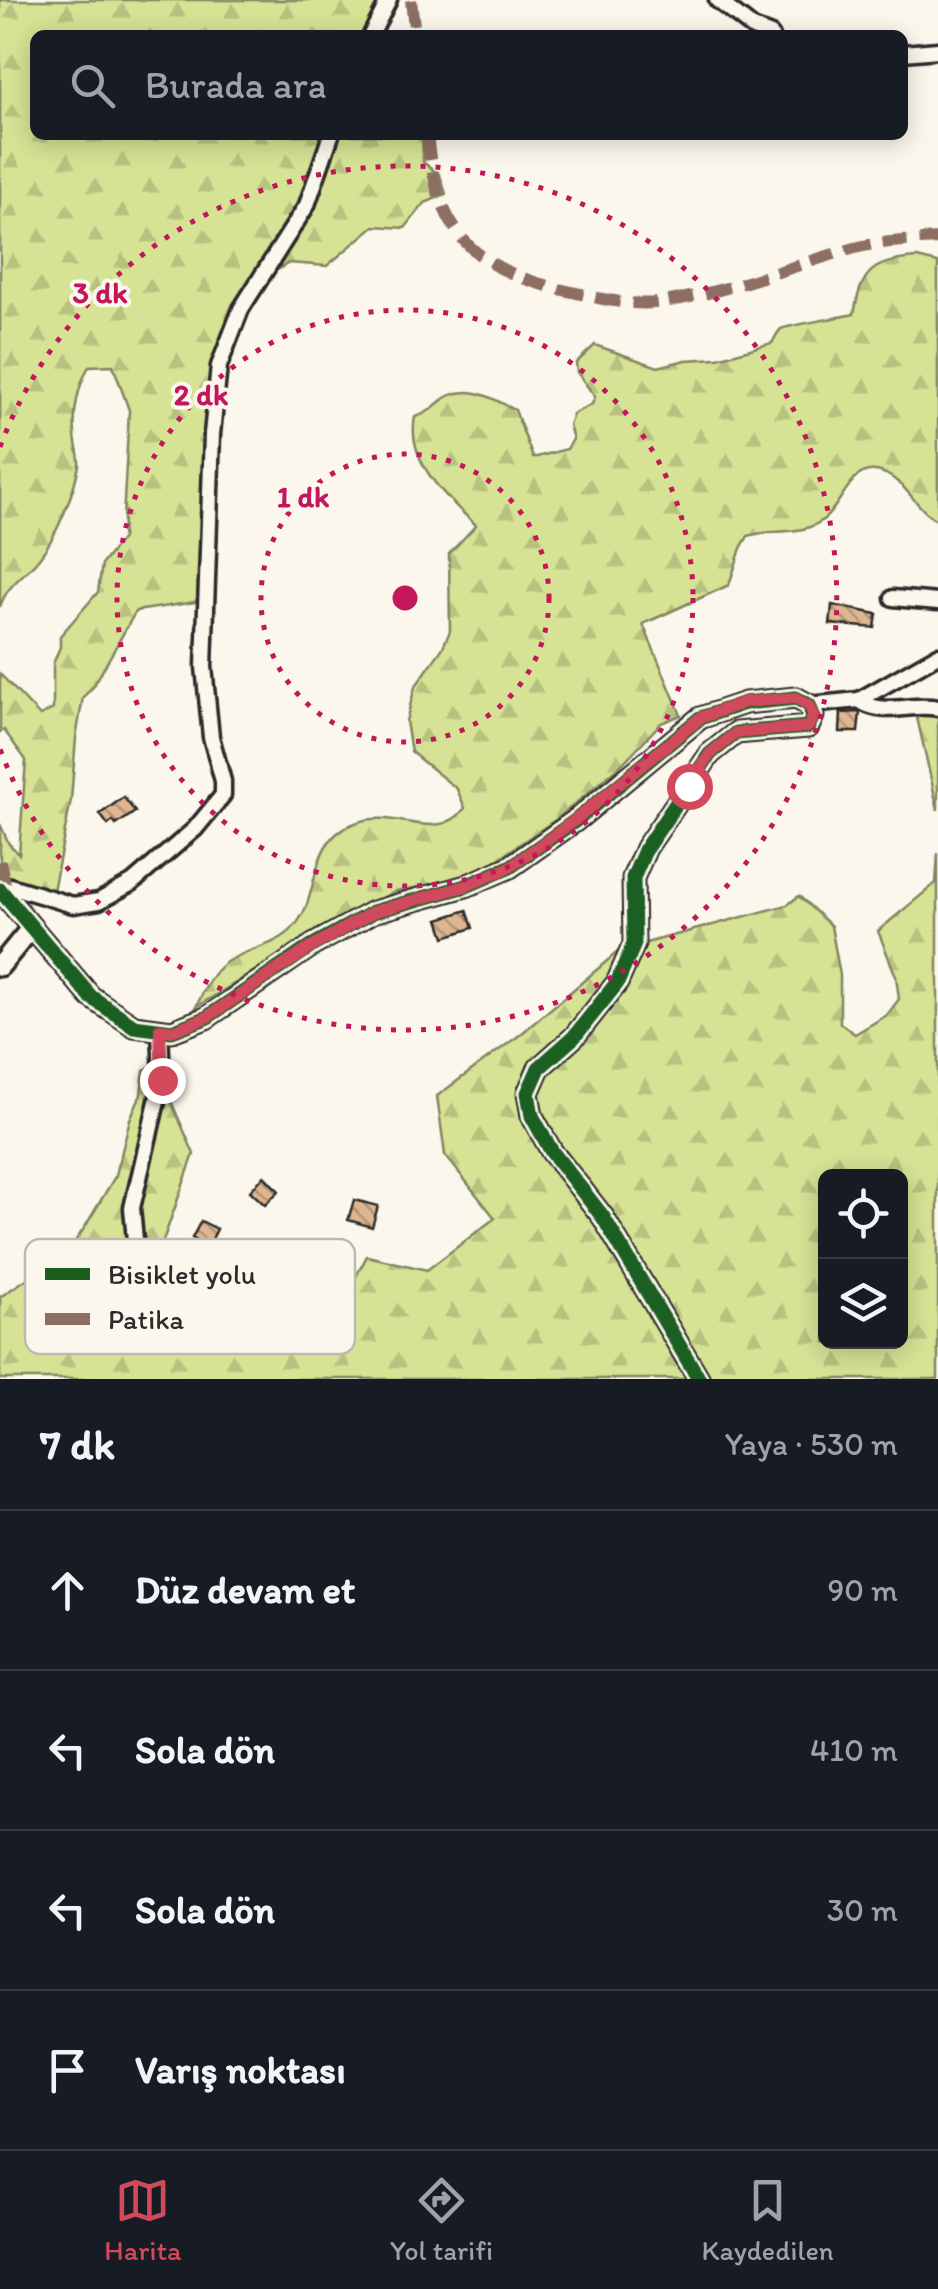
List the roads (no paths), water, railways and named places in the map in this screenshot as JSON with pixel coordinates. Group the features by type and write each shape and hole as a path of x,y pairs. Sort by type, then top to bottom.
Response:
{"street":[{"path":"374,30 389,0"},
{"path":"717,0 758,30"},
{"path":"908,53 938,50"},
{"path":"0,886 73,905 99,901 132,883 195,830 223,794 224,781 211,738 204,667 212,434 219,366 241,308 307,205 329,140"},
{"path":"893,598 938,602"},
{"path":"0,886 92,997 134,1026 172,1031 206,1018 313,946 373,912 466,886 510,867 575,820 700,718 745,702 796,698 809,705 859,700 938,655"},
{"path":"859,700 869,707 893,710 921,705 938,708"},
{"path":"699,1379 603,1218 552,1152 532,1116 528,1093 539,1068 574,1037 617,983 634,944 632,878 646,848 710,754 736,733 808,727 814,716 809,705"},
{"path":"0,966 31,928"},
{"path":"134,1239 132,1208 162,1080 160,1029"}]}
